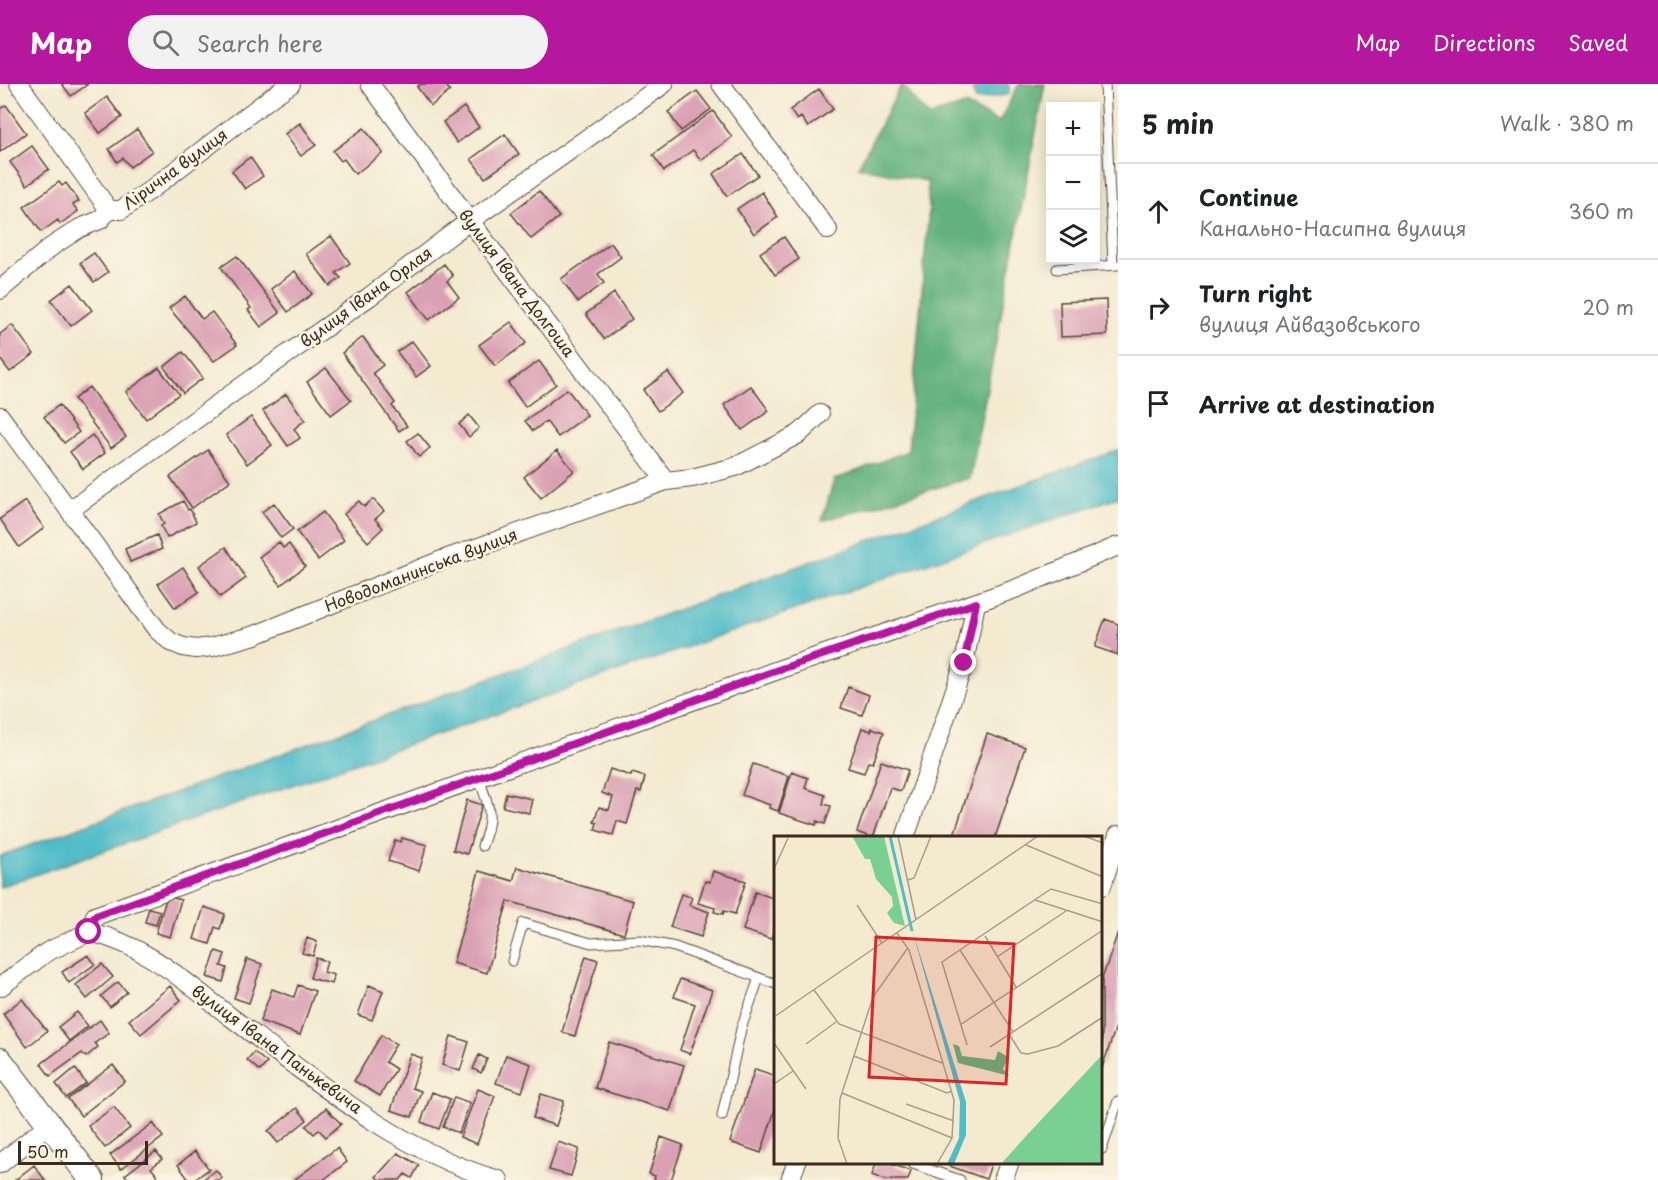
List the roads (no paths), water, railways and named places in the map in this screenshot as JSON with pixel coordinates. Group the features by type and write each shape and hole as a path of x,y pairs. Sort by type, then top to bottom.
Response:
{"main road":[{"path":"0,1060 92,1180"}],"street":[{"path":"19,84 109,210"},
{"name":"Лірична вулиця","path":"0,290 51,246 80,228 100,220 109,210 121,210 291,84"},
{"name":"вулиця Івана Долгоша","path":"369,84 666,480"},
{"name":"вулиця Івана Орлая","path":"70,510 664,84"},
{"path":"721,84 828,230"},
{"name":"Новодоманинська вулиця","path":"0,416 157,630 171,642 196,649 255,635 439,561 666,480 692,478 735,467 800,434 820,414"},
{"path":"0,987 48,952 89,932 95,916 778,670 1015,589 1118,546"},
{"path":"906,836 964,663 976,603"},
{"path":"1103,880 1118,835"},
{"name":"вулиця Івана Панькевича","path":"89,932 103,935 134,948 164,965 312,1079 399,1136 434,1155 483,1176 499,1180"},
{"path":"0,1164 49,1124"},
{"path":"790,1180 796,1165"},
{"path":"1003,1180 1009,1165"}],"lane":[{"path":"1057,270 1115,265 1105,84"},
{"path":"478,777 490,813 489,827 482,846"},
{"path":"512,961 523,923 591,943 640,940 675,947 774,983"},
{"path":"722,1116 741,1029 759,978"},
{"path":"1103,1143 1118,1101"},
{"path":"916,1165 960,1180"}],"water":[{"path":"971,84 1009,84 1009,94 976,100"},
{"path":"1118,450 1118,497 0,887 0,857 3,855"}]}
